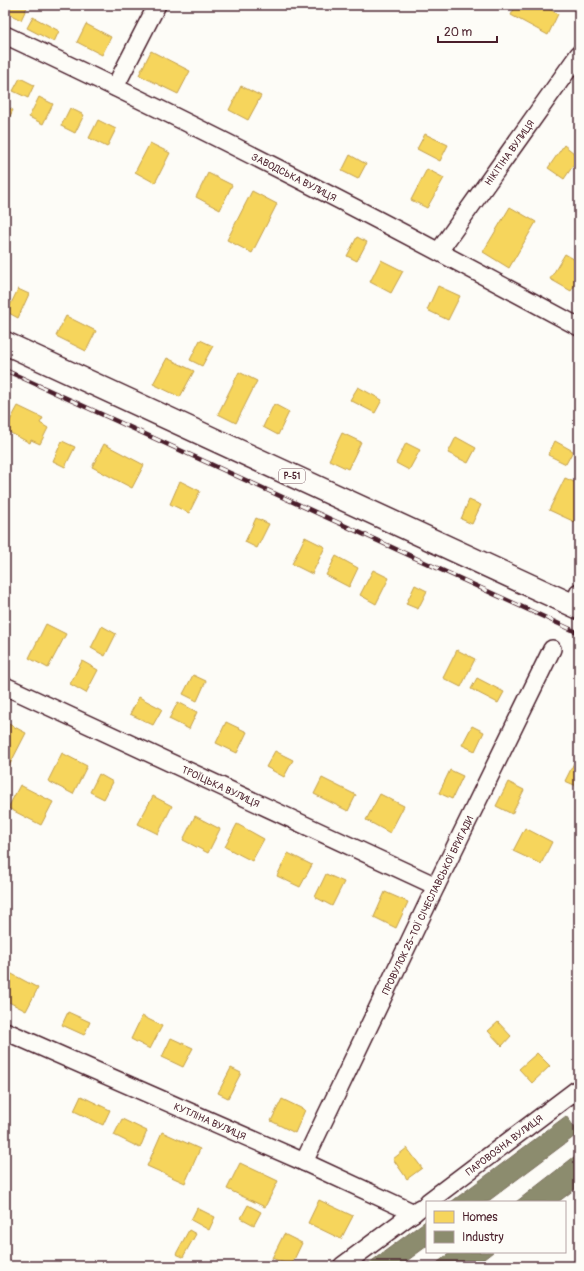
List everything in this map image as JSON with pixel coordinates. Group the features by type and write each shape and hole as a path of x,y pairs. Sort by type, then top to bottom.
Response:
{"main road":[{"name":"Р-51","path":"5,344 577,602"}],"street":[{"path":"115,87 157,5"},
{"name":"ЗАВОДСЬКА ВУЛИЦЯ","path":"5,35 115,87 439,251 579,327"},
{"name":"НІКІТІНА ВУЛИЦЯ","path":"439,251 579,54"},
{"name":"ПРОВУЛОК 25-ТОЇ СІЧЕСЛАВСЬКОЇ БРИГАДИ","path":"304,1162 436,886 552,649"},
{"name":"ТРОЇЦЬКА ВУЛИЦЯ","path":"5,686 436,886"},
{"name":"КУТЛІНА ВУЛИЦЯ","path":"5,1031 304,1162 423,1206"},
{"name":"ПАРОВОЗНА ВУЛИЦЯ","path":"430,1201 579,1088"},
{"name":"ПАРОВОЗНА ВУЛИЦЯ","path":"342,1266 423,1206"}],"building: Homes":[{"path":"8,5 28,5 21,20 5,12"},
{"path":"516,5 542,5 558,14 548,35 511,15"},
{"path":"33,17 59,31 54,42 27,28"},
{"path":"86,24 111,37 102,55 77,42"},
{"path":"151,51 190,71 178,94 139,75"},
{"path":"20,78 34,85 28,98 13,91"},
{"path":"241,86 261,96 248,120 229,110"},
{"path":"39,97 53,104 43,124 29,117"},
{"path":"5,106 13,110 7,122 5,121"},
{"path":"70,108 84,115 75,133 61,126"},
{"path":"98,120 116,129 107,147 89,138"},
{"path":"425,134 448,145 440,161 417,149"},
{"path":"150,143 170,153 155,183 135,172"},
{"path":"564,145 579,157 564,179 548,168"},
{"path":"350,155 366,164 358,179 342,171"},
{"path":"427,169 444,178 427,208 411,200"},
{"path":"208,173 232,185 220,210 196,197"},
{"path":"252,191 277,204 252,253 227,240"},
{"path":"510,207 536,222 509,268 483,252"},
{"path":"357,237 367,242 357,261 347,256"},
{"path":"565,254 579,262 579,278 571,291 550,279"},
{"path":"381,260 403,271 391,293 370,282"},
{"path":"438,286 460,296 448,320 427,310"},
{"path":"18,289 29,294 18,318 7,312"},
{"path":"66,316 96,331 86,351 56,336"},
{"path":"200,340 213,346 202,366 190,360"},
{"path":"167,358 194,371 180,397 153,384"},
{"path":"239,372 257,381 236,423 218,414"},
{"path":"358,387 382,400 375,413 350,400"},
{"path":"274,404 289,412 278,435 263,427"},
{"path":"18,406 43,418 40,423 48,428 40,444 31,440 30,443 5,430"},
{"path":"342,433 361,442 348,469 329,460"},
{"path":"456,437 476,448 468,463 448,453"},
{"path":"62,441 75,447 65,467 53,461"},
{"path":"555,441 573,451 566,464 548,455"},
{"path":"406,443 420,450 409,470 396,463"},
{"path":"104,444 144,465 132,488 92,467"},
{"path":"565,478 579,484 579,519 577,523 549,510"},
{"path":"180,481 200,491 189,513 170,504"},
{"path":"469,500 481,505 472,524 461,519"},
{"path":"256,518 269,524 257,548 245,542"},
{"path":"305,537 325,547 312,574 292,564"},
{"path":"336,556 358,568 349,587 326,575"},
{"path":"373,570 389,578 376,604 360,595"},
{"path":"415,585 427,591 418,609 406,604"},
{"path":"46,624 66,634 48,668 29,658"},
{"path":"102,626 116,634 105,656 91,648"},
{"path":"457,650 475,659 461,687 443,678"},
{"path":"82,661 98,670 86,693 70,684"},
{"path":"193,675 206,681 197,701 183,694"},
{"path":"477,678 504,692 498,703 471,689"},
{"path":"139,697 162,709 153,725 130,714"},
{"path":"178,702 197,712 189,729 169,719"},
{"path":"5,722 26,733 8,768 5,766"},
{"path":"226,722 247,732 237,753 216,743"},
{"path":"472,726 484,732 475,751 462,745"},
{"path":"275,751 293,760 284,777 266,767"},
{"path":"62,753 87,766 73,794 48,781"},
{"path":"579,753 579,787 565,781"},
{"path":"450,770 463,776 452,799 439,793"},
{"path":"99,774 113,782 104,799 90,792"},
{"path":"322,778 356,795 348,811 314,794"},
{"path":"508,782 524,790 512,814 496,806"},
{"path":"20,785 53,802 41,825 8,808"},
{"path":"380,794 404,806 390,833 366,820"},
{"path":"153,796 172,806 158,834 138,824"},
{"path":"195,816 220,829 208,853 183,840"},
{"path":"237,824 264,839 252,861 225,847"},
{"path":"525,828 552,842 541,864 513,851"},
{"path":"288,853 312,865 300,887 277,876"},
{"path":"326,874 344,882 332,906 315,897"},
{"path":"385,892 408,902 396,928 374,917"},
{"path":"10,973 38,988 26,1011 5,1000 5,983"},
{"path":"68,1012 90,1022 84,1035 62,1025"},
{"path":"142,1016 162,1026 150,1049 131,1039"},
{"path":"498,1022 511,1036 502,1046 488,1031"},
{"path":"171,1038 193,1048 183,1067 162,1057"},
{"path":"537,1053 550,1066 532,1083 519,1069"},
{"path":"231,1068 241,1073 228,1098 218,1093"},
{"path":"81,1096 110,1110 103,1125 74,1111"},
{"path":"282,1099 305,1110 295,1133 271,1121"},
{"path":"122,1119 147,1131 140,1148 114,1135"},
{"path":"162,1132 200,1149 185,1183 147,1166"},
{"path":"407,1148 422,1168 407,1179 393,1159"},
{"path":"240,1163 278,1181 265,1207 227,1189"},
{"path":"319,1200 353,1216 341,1239 308,1223"},
{"path":"248,1205 261,1212 254,1225 241,1218"},
{"path":"197,1208 215,1217 209,1230 191,1220"},
{"path":"189,1230 196,1234 183,1257 176,1254"},
{"path":"284,1234 302,1243 291,1266 272,1258"}],"building: Industry":[{"path":"566,1116 579,1133 488,1201 452,1201"},
{"path":"579,1153 579,1186 559,1201 517,1201"},
{"path":"426,1221 426,1247 400,1266 365,1266"},
{"path":"450,1253 492,1253 475,1266 433,1266"}],"railway":[{"path":"5,370 579,633"}]}
